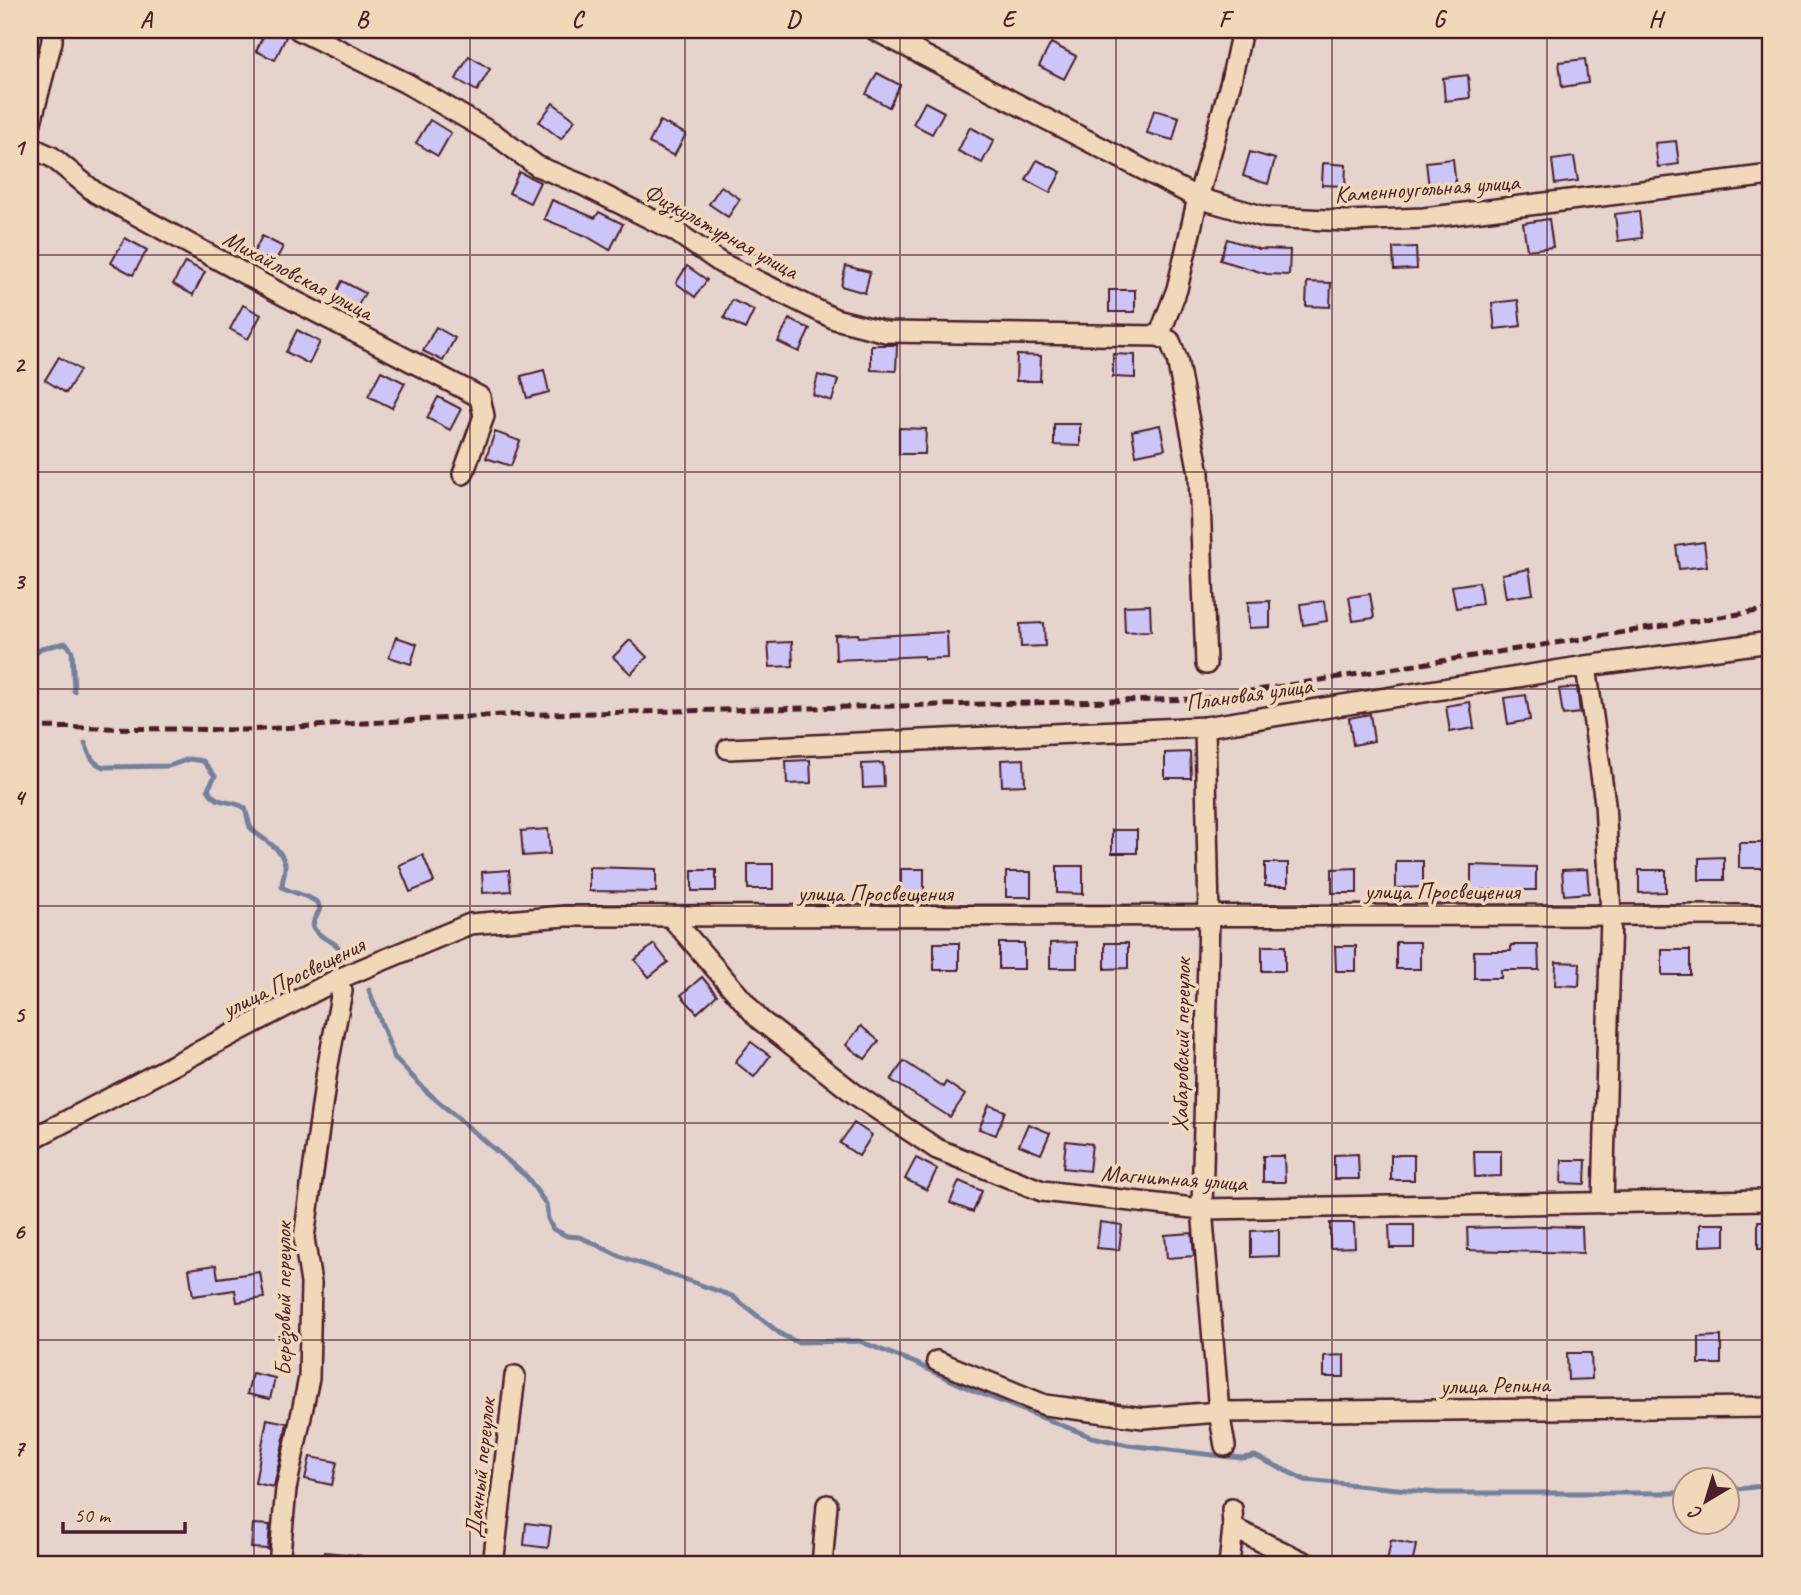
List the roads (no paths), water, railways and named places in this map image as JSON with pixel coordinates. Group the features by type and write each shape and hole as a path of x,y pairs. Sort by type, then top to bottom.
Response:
{"street":[{"path":"30,126 52,41 52,30"},
{"name":"Физкультурная улица","path":"299,30 406,83 497,136 537,166 583,185 675,231 721,263 835,319 886,332 1160,336"},
{"name":"Каменноугольная улица","path":"876,30 1198,198 1265,217 1347,221 1451,215 1771,175"},
{"path":"1206,664 1199,474 1177,359 1170,341 1160,336 1177,289 1242,30"},
{"name":"Михайловская улица","path":"30,147 51,157 96,193 285,296 481,397 484,416 463,474"},
{"name":"Плановая улица","path":"729,749 1205,727 1586,666 1771,642"},
{"path":"1586,666 1605,803 1611,915 1603,1203"},
{"name":"Хабаровский переулок","path":"1205,727 1209,916 1202,1209 1219,1412 1225,1446"},
{"name":"улица Просвещения","path":"30,1140 338,979 470,923 565,916 1771,915"},
{"name":"Магнитная улица","path":"671,918 759,1019 856,1095 937,1149 1042,1191 1202,1209 1771,1200"},
{"name":"Берёзовый переулок","path":"279,1565 286,1489 309,1378 311,1283 304,1238 327,1070 342,991"},
{"name":"улица Репина","path":"937,1361 1045,1405 1143,1418 1219,1412 1771,1407"},
{"name":"Дачный переулок","path":"493,1565 514,1376"},
{"path":"822,1565 827,1505"},
{"path":"1230,1565 1232,1519 1310,1565"}],"waterway":[{"path":"30,658 41,648 66,643 72,651 74,691"},
{"path":"85,743 94,761 104,767 169,766 189,759 203,761 215,776 208,789 211,794 215,798 245,808 250,827 279,851 282,857 285,864 282,887 318,903 320,909 313,927 344,954"},
{"path":"369,990 394,1057 426,1091 527,1177 546,1204 548,1219 553,1229 732,1296 782,1335 797,1342 859,1341 972,1390 1092,1437 1128,1445 1213,1455 1242,1458 1255,1456 1305,1480 1438,1493 1672,1493"},
{"path":"1742,1488 1771,1485"}],"railway":[{"path":"30,727 245,730 503,715 1200,699 1771,609"}]}
